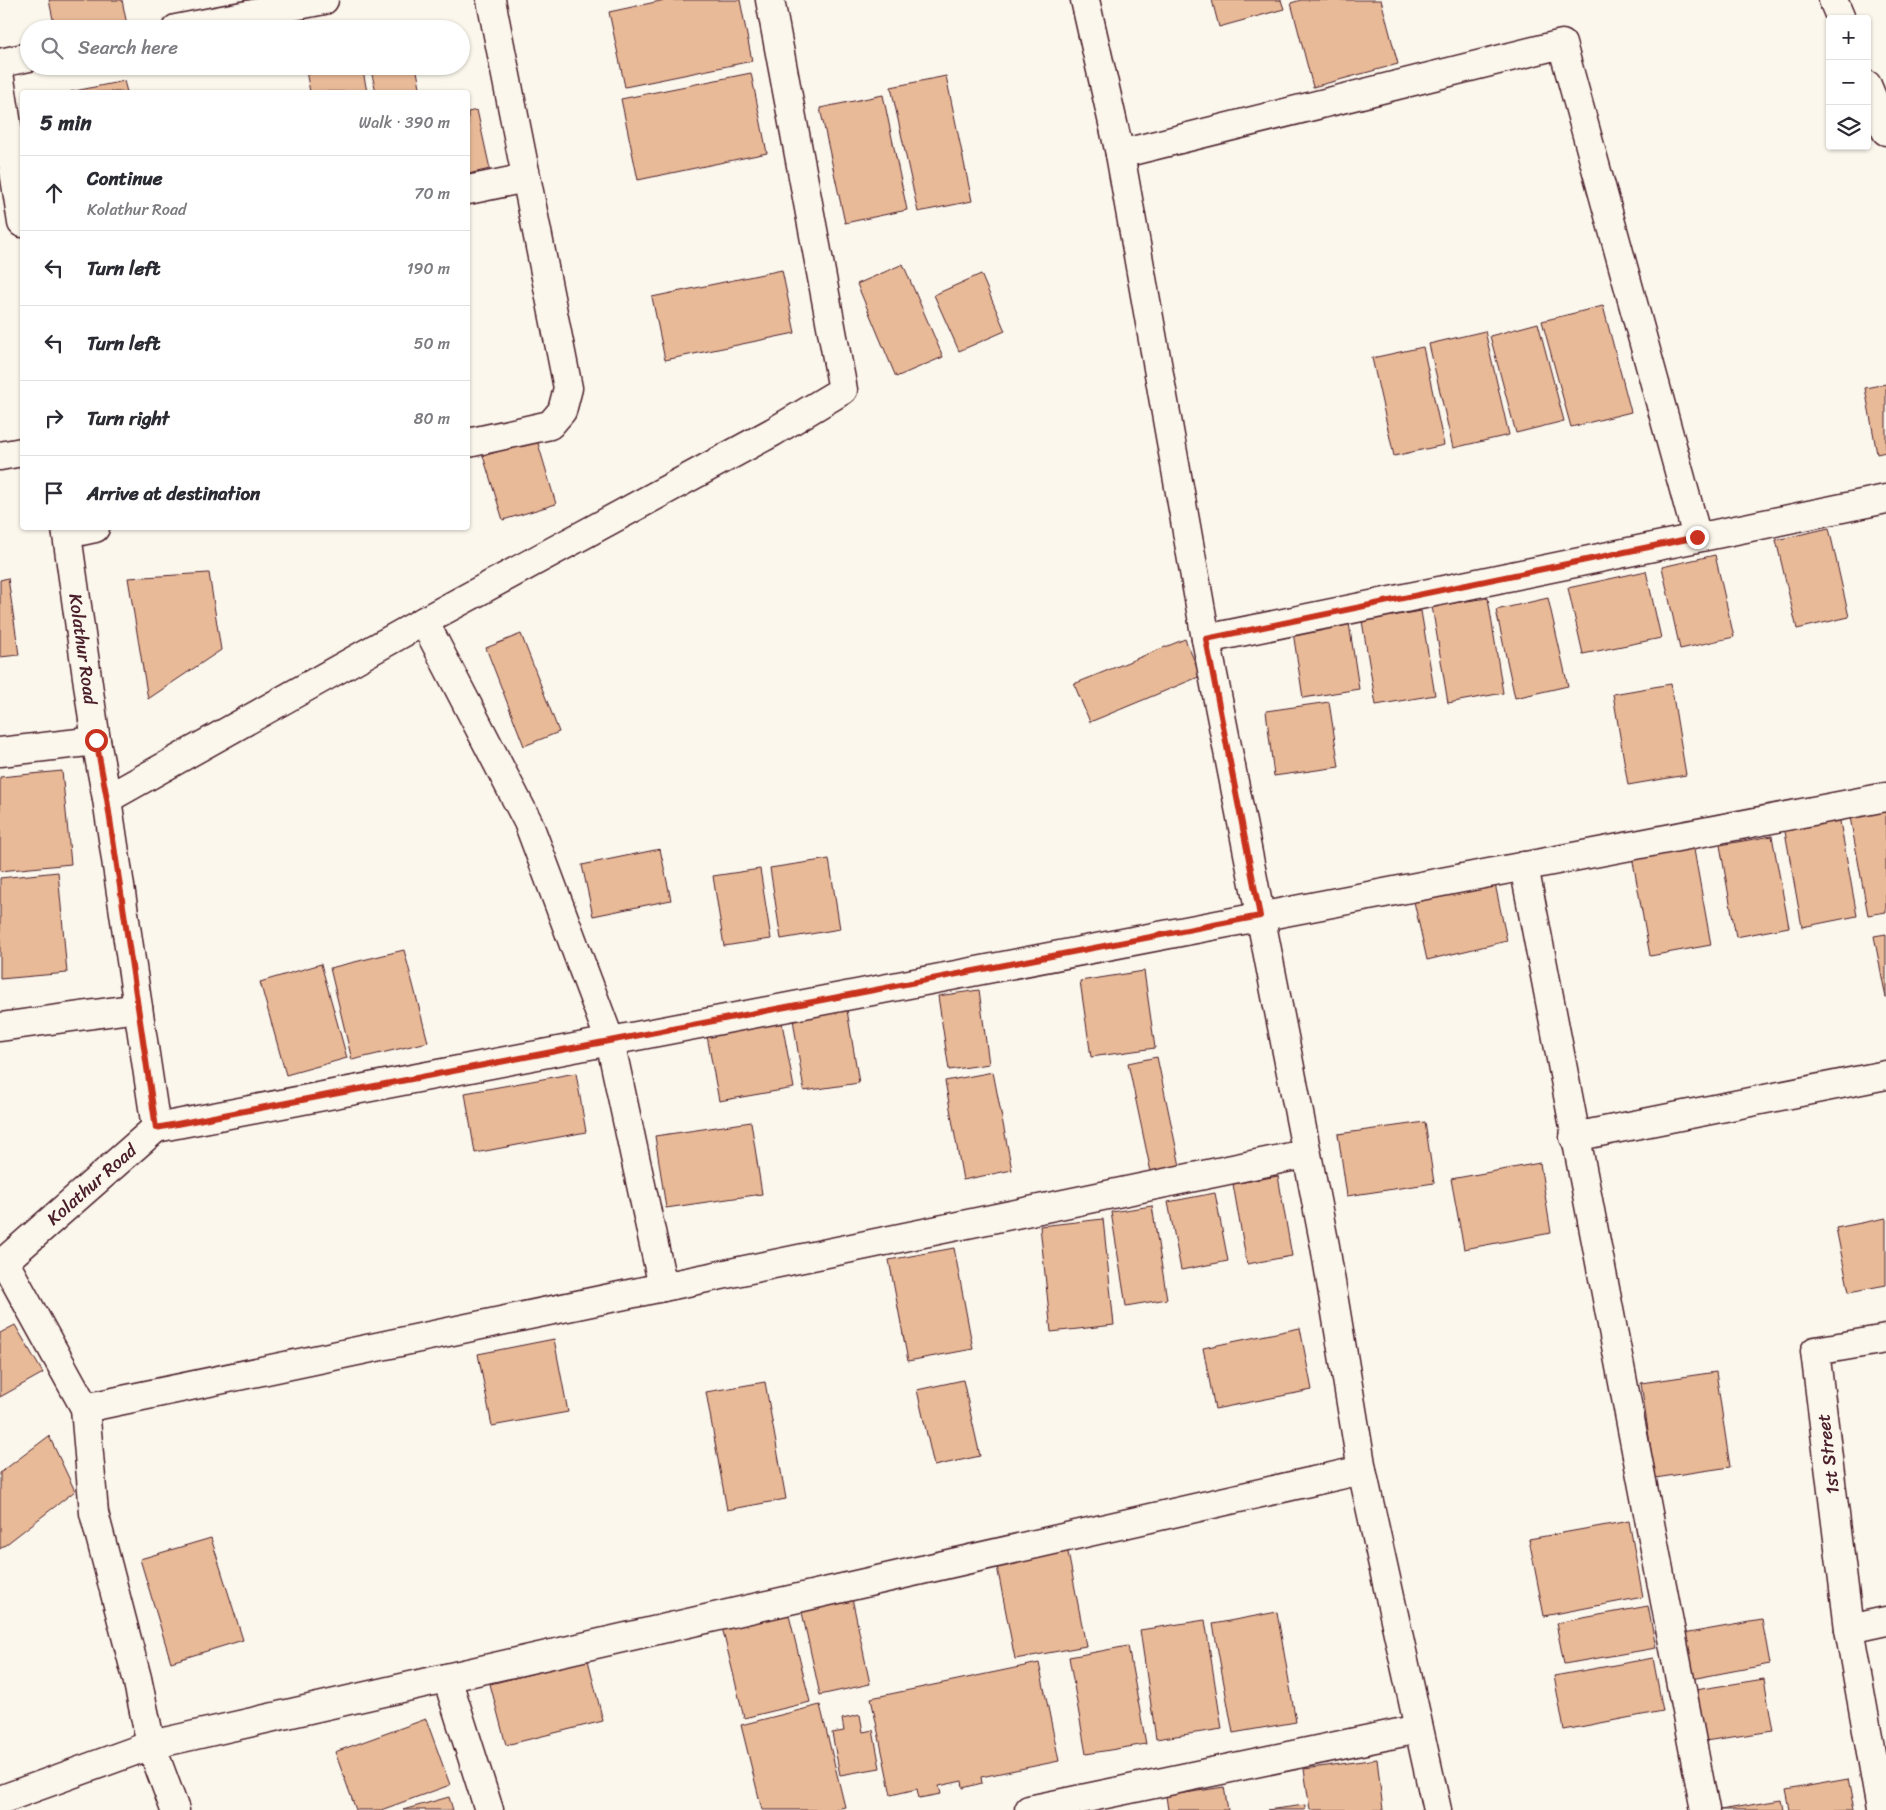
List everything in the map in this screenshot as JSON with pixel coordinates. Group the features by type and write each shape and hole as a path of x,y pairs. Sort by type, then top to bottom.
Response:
{"street":[{"path":"222,20 324,0"},
{"path":"470,443 550,424 562,411 568,388 491,0"},
{"path":"107,799 424,621 774,432 844,390 770,0"},
{"path":"1086,0 1120,154 1206,639 1324,1246 1362,1470 1437,1810"},
{"path":"1833,0 1839,15"},
{"path":"1120,154 1562,44 1697,537"},
{"path":"0,63 20,59"},
{"path":"1871,95 1886,131"},
{"path":"1,96 20,210"},
{"path":"470,190 526,178"},
{"path":"0,456 20,452"},
{"path":"1206,639 1886,499"},
{"name":"Kolathur Road","path":"2,1263 156,1128 107,799 96,740 67,531"},
{"path":"424,621 528,822 610,1041 663,1287"},
{"path":"0,752 96,740"},
{"path":"156,1128 1886,797"},
{"path":"1524,866 1574,1137 1705,1810"},
{"path":"0,1027 138,1008"},
{"path":"1574,1137 1886,1075"},
{"path":"86,1408 1305,1154"},
{"path":"2,1263 86,1408 94,1513 137,1678 151,1745 175,1810"},
{"name":"1st Street","path":"1849,1628 1815,1351 1886,1339"},
{"path":"0,1800 151,1745 1362,1470"},
{"path":"1880,1810 1849,1628 1886,1621"},
{"path":"447,1678 489,1810"},
{"path":"1029,1810 1418,1729"}],"building":[{"path":"49,0 122,0 126,20 53,20"},
{"path":"665,0 740,0 752,61 625,87 609,12"},
{"path":"1212,0 1281,0 1284,9 1219,27"},
{"path":"1301,0 1381,0 1398,64 1313,87 1291,3"},
{"path":"751,73 767,153 638,180 621,99"},
{"path":"307,75 364,75 367,90 310,90"},
{"path":"372,75 418,75 421,90 376,90"},
{"path":"946,76 972,201 918,212 891,87"},
{"path":"124,81 126,90 80,90"},
{"path":"883,95 907,210 845,223 820,108"},
{"path":"477,110 490,169 470,174 470,112"},
{"path":"903,264 943,357 896,377 857,284"},
{"path":"782,270 795,333 665,360 652,297"},
{"path":"981,274 1005,331 959,351 934,295"},
{"path":"1603,306 1631,412 1571,427 1542,321"},
{"path":"1538,323 1564,421 1516,433 1490,336"},
{"path":"1485,331 1509,435 1453,448 1429,344"},
{"path":"1423,347 1444,445 1394,456 1372,358"},
{"path":"1886,384 1886,452 1877,454 1865,388"},
{"path":"537,440 556,504 503,520 483,456"},
{"path":"1829,528 1849,617 1797,629 1776,540"},
{"path":"1715,555 1734,637 1680,649 1662,567"},
{"path":"1646,571 1661,638 1583,654 1568,588"},
{"path":"209,573 221,650 148,699 128,578"},
{"path":"8,578 19,655 0,657 0,580"},
{"path":"1488,598 1503,693 1448,703 1432,606"},
{"path":"1548,598 1568,686 1515,698 1496,610"},
{"path":"1421,611 1435,695 1376,705 1362,621"},
{"path":"1349,623 1359,689 1303,698 1293,632"},
{"path":"521,634 559,732 524,746 486,648"},
{"path":"1185,639 1201,676 1090,722 1074,684"},
{"path":"1671,684 1686,775 1628,785 1613,694"},
{"path":"1329,702 1339,767 1274,776 1266,711"},
{"path":"62,771 71,864 0,871 0,777"},
{"path":"1886,810 1886,912 1868,915 1850,817"},
{"path":"1839,816 1857,916 1802,927 1784,826"},
{"path":"1772,836 1789,927 1736,937 1720,845"},
{"path":"1693,844 1711,945 1650,956 1632,856"},
{"path":"660,849 671,900 593,916 582,865"},
{"path":"829,859 840,929 781,939 770,868"},
{"path":"760,869 771,939 724,946 713,876"},
{"path":"58,872 67,973 0,979 0,878"},
{"path":"1494,879 1507,941 1427,960 1413,897"},
{"path":"1886,934 1886,998 1874,936"},
{"path":"404,950 428,1042 352,1060 330,968"},
{"path":"321,964 347,1058 286,1075 260,982"},
{"path":"1144,971 1155,1048 1091,1057 1080,981"},
{"path":"979,990 989,1064 949,1070 938,996"},
{"path":"847,1010 859,1083 804,1091 793,1019"},
{"path":"782,1023 794,1088 719,1101 707,1036"},
{"path":"1157,1057 1180,1166 1151,1172 1128,1063"},
{"path":"993,1072 1012,1170 963,1180 945,1081"},
{"path":"576,1073 586,1132 475,1153 465,1093"},
{"path":"751,1122 762,1194 666,1208 655,1136"},
{"path":"1425,1122 1434,1183 1347,1196 1338,1134"},
{"path":"1540,1163 1551,1233 1464,1249 1451,1179"},
{"path":"1278,1176 1292,1256 1247,1264 1233,1184"},
{"path":"1215,1193 1228,1261 1181,1270 1168,1202"},
{"path":"1152,1206 1167,1299 1126,1306 1111,1212"},
{"path":"1886,1218 1886,1285 1849,1292 1836,1228"},
{"path":"1103,1219 1114,1325 1051,1332 1040,1226"},
{"path":"954,1248 973,1349 908,1361 889,1260"},
{"path":"15,1325 43,1373 0,1397 0,1333"},
{"path":"1300,1328 1312,1390 1215,1409 1203,1348"},
{"path":"554,1339 568,1412 492,1426 478,1354"},
{"path":"1716,1372 1730,1467 1655,1478 1641,1383"},
{"path":"963,1380 980,1456 934,1466 917,1390"},
{"path":"765,1382 786,1499 727,1510 706,1392"},
{"path":"49,1436 75,1491 0,1549 0,1473"},
{"path":"1629,1521 1643,1597 1544,1616 1529,1539"},
{"path":"211,1538 243,1640 171,1662 140,1559"},
{"path":"1066,1542 1086,1646 1015,1659 995,1556"},
{"path":"851,1593 870,1684 820,1695 800,1603"},
{"path":"786,1603 810,1702 744,1718 720,1619"},
{"path":"1648,1606 1656,1648 1564,1664 1556,1623"},
{"path":"1277,1612 1296,1722 1233,1733 1213,1624"},
{"path":"1205,1620 1222,1729 1156,1739 1140,1630"},
{"path":"1762,1620 1770,1664 1686,1680 1677,1635"},
{"path":"1128,1646 1146,1744 1086,1754 1069,1657"},
{"path":"1653,1658 1663,1711 1564,1730 1554,1676"},
{"path":"588,1660 603,1721 506,1745 490,1684"},
{"path":"1039,1663 1059,1761 981,1777 982,1783 963,1788 962,1781 939,1786 941,1794 919,1798 917,1789 891,1795 871,1698"},
{"path":"1764,1679 1773,1731 1698,1742 1689,1691"},
{"path":"820,1705 845,1807 832,1810 762,1810 741,1725"},
{"path":"860,1715 863,1732 873,1730 880,1768 840,1775 832,1733 844,1731 842,1719"},
{"path":"426,1719 450,1785 381,1810 356,1810 335,1752"},
{"path":"1377,1759 1383,1810 1310,1810 1304,1769"},
{"path":"1848,1779 1854,1810 1790,1810 1786,1790"},
{"path":"1224,1787 1228,1810 1168,1810 1166,1796"},
{"path":"449,1797 453,1810 403,1810"},
{"path":"1782,1800 1784,1810 1720,1810"},
{"path":"1305,1805 1305,1810 1267,1810"}],"route":[{"path":"96,740 107,799 156,1128 1260,916 1206,639 1697,537"}]}
